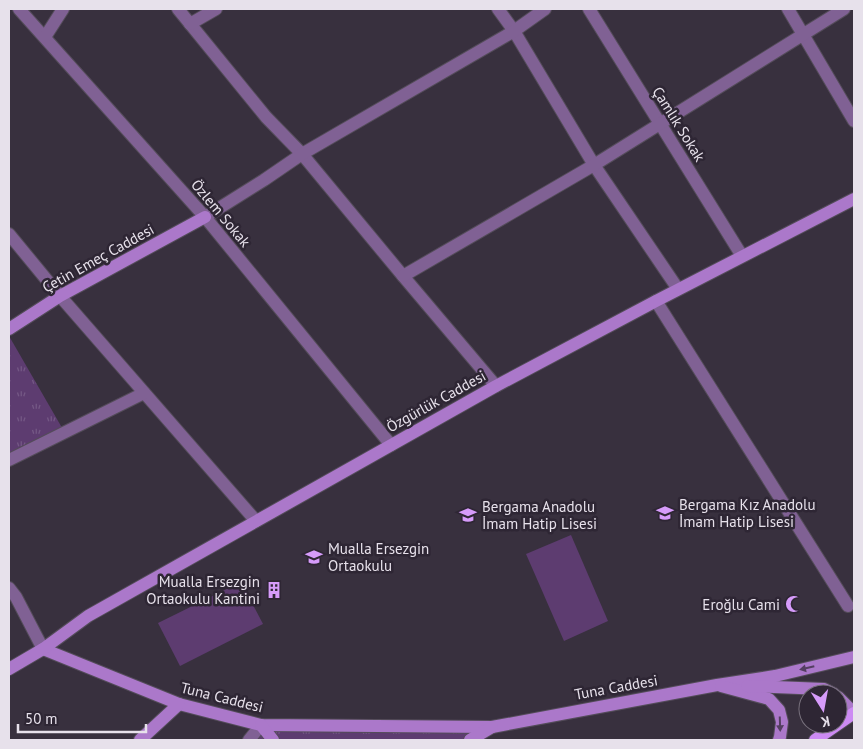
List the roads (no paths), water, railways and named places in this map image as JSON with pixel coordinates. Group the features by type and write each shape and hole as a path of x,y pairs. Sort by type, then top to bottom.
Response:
{"main road":[{"name":"Özgürlük Caddesi","path":"9,669 43,649 88,616 496,386 678,289 854,199"},
{"name":"Çetin Emeç Caddesi","path":"9,328 60,296 205,217"},
{"name":"Tuna Caddesi","path":"43,649 179,704 261,725 492,727 775,676 854,657"},
{"name":"Tuna Caddesi","path":"717,685 798,688"},
{"path":"717,685 769,699 779,710 782,722 779,740"},
{"path":"140,740 179,704"},
{"path":"815,740 854,713"},
{"path":"261,725 273,740"},
{"name":"Tuna Caddesi","path":"470,740 492,727"}],"street":[{"name":"Özlem Sokak","path":"19,9 205,217 391,445"},
{"path":"45,37 63,9"},
{"path":"178,9 266,117 302,154 496,386"},
{"path":"190,24 216,9"},
{"path":"498,9 514,31 594,165 678,289"},
{"path":"205,217 302,154 514,31 545,9"},
{"name":"Çamlık Sokak","path":"589,9 742,256"},
{"path":"788,9 854,121"},
{"path":"403,276 594,165 844,9"},
{"path":"9,234 60,296 256,521"},
{"path":"656,301 848,606"},
{"path":"9,460 144,393"},
{"path":"9,588 16,597 43,649"},
{"path":"249,740 261,725"}],"place":[{"name":"Bergama Kız Anadolu İmam Hatip Lisesi","path":"665,513"},
{"name":"Bergama Anadolu İmam Hatip Lisesi","path":"468,515"},
{"name":"Mualla Ersezgin Ortaokulu","path":"314,557"},
{"name":"Mualla Ersezgin Ortaokulu Kantini","path":"274,590"},
{"name":"Eroğlu Cami","path":"794,604"}]}
